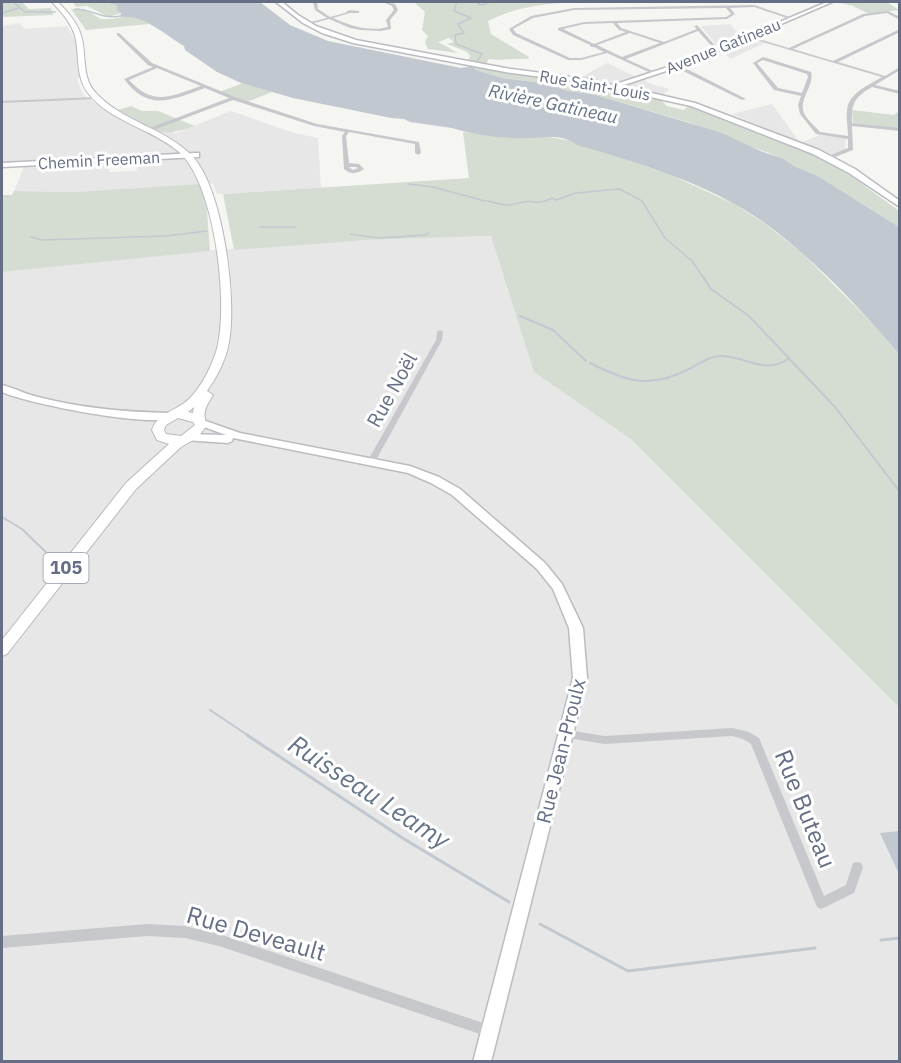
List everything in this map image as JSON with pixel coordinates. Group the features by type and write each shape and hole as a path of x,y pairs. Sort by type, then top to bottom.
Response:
{"main road":[{"path":"55,2 77,33 85,80 96,98"},
{"name":"105","path":"2,650 131,486 141,479 159,458 197,432 199,408 227,357 233,326 225,234 218,194 208,169 191,155 96,98"},
{"name":"105","path":"131,486 154,448 159,424 194,401 205,386 219,358 225,335 217,223 203,177 191,155"},
{"path":"172,416 189,414 199,420"},
{"path":"158,432 165,439 186,439"}],"street":[{"name":"Rue Saint-Louis","path":"279,2 307,24 355,42 483,66 614,86 713,110 828,158 865,179 900,205"},
{"path":"315,2 316,9 359,29 387,29 390,28 388,20 396,10 394,5 386,2"},
{"name":"Avenue Gatineau","path":"614,86 677,66 830,2"},
{"path":"653,74 559,29 582,24 732,16 727,6"},
{"path":"607,52 580,59 569,59 514,33 511,29 530,17 568,10 758,6 791,18"},
{"path":"790,49 864,15 888,12 900,19"},
{"path":"307,24 348,13"},
{"path":"690,19 717,50"},
{"path":"614,22 618,28 664,43"},
{"path":"621,59 698,30"},
{"path":"834,62 900,30"},
{"path":"592,46 630,32"},
{"path":"118,34 143,59 156,67 233,98 307,122 347,132 417,143 418,153"},
{"path":"748,37 885,77"},
{"path":"804,95 776,89 755,63 763,58 809,73 804,95 800,110 814,130 821,134 850,138"},
{"path":"677,66 744,99"},
{"path":"156,67 126,79 155,101 165,100 206,86"},
{"path":"828,158 849,151 849,109 857,95 900,68"},
{"path":"871,85 900,93"},
{"path":"2,102 96,98"},
{"path":"148,129 233,98"},
{"path":"850,124 900,130"},
{"path":"347,132 344,136 347,165"},
{"name":"Chemin Freeman","path":"2,165 191,155"},
{"name":"Rue Noël","path":"371,462 439,340 440,332"},
{"path":"2,388 25,398 105,412 172,416"},
{"path":"105,412 112,416 145,423 158,432"},
{"name":"Rue Jean-Proulx","path":"199,420 227,434 419,473 456,492 541,566 558,587 576,628 581,665 580,678 482,1062"},
{"name":"Rue Jean-Proulx","path":"186,439 212,437 274,444"},
{"name":"Rue Buteau","path":"567,734 605,740 732,732 745,735 755,741 821,903 849,889 857,867"},
{"name":"Rue Deveault","path":"2,942 147,930 185,932 219,940 489,1031"}],"shaded area":[{"path":"2,2 22,2 29,9 51,8 53,15 2,17"},
{"path":"73,2 106,2 117,6 117,10 121,13 109,17 87,6 76,7"},
{"path":"414,2 602,2 558,3 529,7 488,21 491,34 529,57 528,59 489,59 485,65 468,61 470,56 467,52 447,44 454,42 449,38 438,42 458,53 428,49 425,42 428,36 422,30 425,12"},
{"path":"836,2 887,2 899,10 869,14 853,6"},
{"path":"71,9 84,9 101,19 132,15 149,24 86,30"},
{"path":"20,23 24,29 67,26 80,48 84,77 77,79 83,95 126,123 131,120 176,133 231,111 294,133 318,138 321,188 217,194 213,184 75,192 14,191 25,164 62,160 2,162 2,26","holes":["141,158 136,171 109,172 112,159"]},
{"path":"730,24 741,37 717,46 701,26"},
{"path":"750,38 765,43 730,59 722,50"},
{"path":"607,63 654,85 670,89 663,95 579,78"},
{"path":"476,66 573,80 659,98 667,106 684,110 687,107 694,107 824,159 899,211 899,227 818,176 782,158 687,122 596,95 564,90 558,85 502,78 475,70"},
{"path":"243,83 272,92 247,102 219,92"},
{"path":"772,104 800,143 732,114"},
{"path":"131,106 142,111 158,111 195,126 170,132 153,131 114,111"},
{"path":"852,110 894,115 899,111 899,129 853,123"},
{"path":"463,132 515,138 543,136 572,141 671,175 734,204 764,223 801,252 875,326 899,354 899,707 631,439 534,372 491,236 367,240 234,250 223,194 469,178"},
{"path":"820,135 846,138 845,150 832,155 800,143"},
{"path":"200,184 207,210 210,251 2,272 2,195 12,195 14,191 75,192"},
{"path":"491,236 629,434 899,707 899,1061 2,1062 2,272 213,250 367,240"}],"water":[{"name":"Rivière Gatineau","path":"106,2 260,2 290,25 328,41 461,68 473,66 476,70 502,78 558,85 564,90 596,95 722,133 782,158 818,176 899,227 899,354 869,319 802,253 766,224 699,186 577,145 563,138 513,138 482,135 293,98 241,83 217,72 185,50 184,46 153,26 137,19 120,17 121,13 117,10 117,6"},
{"path":"899,831 900,874 880,833"}],"waterway":[{"path":"13,2 25,12 55,12"},
{"path":"457,2 454,11 471,18 458,24 464,33 455,35 456,44 482,54 476,63"},
{"path":"475,2 482,5 490,2"},
{"path":"2,13 19,8"},
{"path":"75,9 108,17 120,16"},
{"path":"409,184 433,187 485,201"},
{"path":"487,201 506,205 540,202 552,198 556,200 576,193 620,189 642,201 665,238 692,261 705,280"},
{"path":"260,227 295,227"},
{"path":"31,237 43,240 165,236 207,231"},
{"path":"350,234 378,238 426,235 429,232"},
{"path":"704,278 711,289 749,316 835,407 900,492"},
{"path":"520,316 553,330 586,361"},
{"path":"590,363 629,379 652,381 677,375 717,356 763,365 771,365 788,359"},
{"name":"Ruisseau Leamy","path":"2,517 22,529 54,560"},
{"name":"Ruisseau Leamy","path":"210,710 249,736"},
{"name":"Ruisseau Leamy","path":"247,735 404,839 509,902"},
{"name":"Ruisseau Leamy","path":"540,924 628,971 815,948"},
{"name":"Ruisseau Leamy","path":"881,940 900,938"}]}
